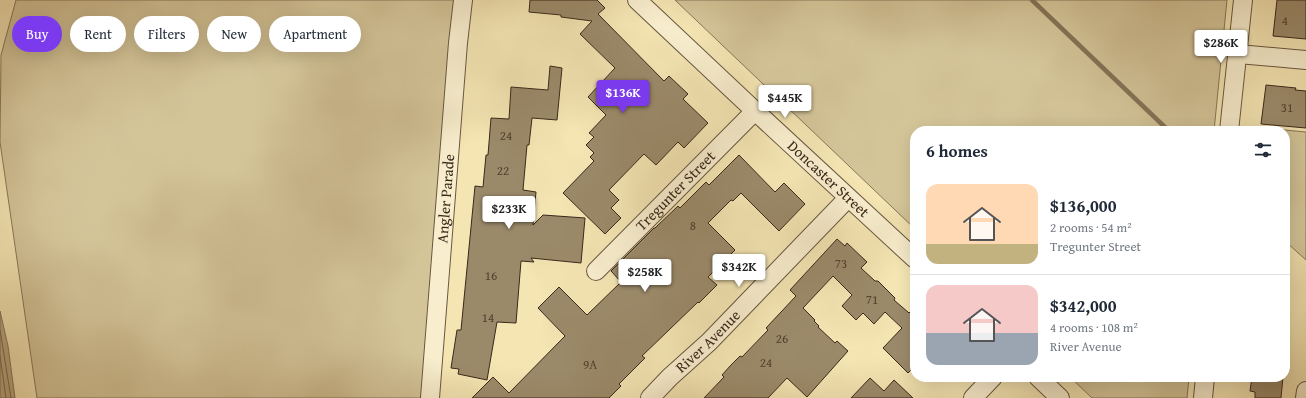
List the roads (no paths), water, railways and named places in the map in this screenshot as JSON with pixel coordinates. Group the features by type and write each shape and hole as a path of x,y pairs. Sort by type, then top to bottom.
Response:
{"street":[{"name":"Angler Parade","path":"430,398 458,43 463,0"},
{"name":"Doncaster Street","path":"637,0 754,111 910,254"},
{"path":"1230,126 1243,0"},
{"path":"1238,54 1306,60"},
{"name":"Tregunter Street","path":"596,272 754,111"},
{"name":"River Avenue","path":"650,398 670,377 709,342 848,198"},
{"path":"973,398 988,382"},
{"path":"1043,382 1060,398"},
{"path":"1202,398 1204,382"},
{"path":"1305,398 1306,391"}],"water":[{"path":"0,311 8,346 15,398 0,398"}],"waterway":[{"path":"1032,0 1164,126"}]}
